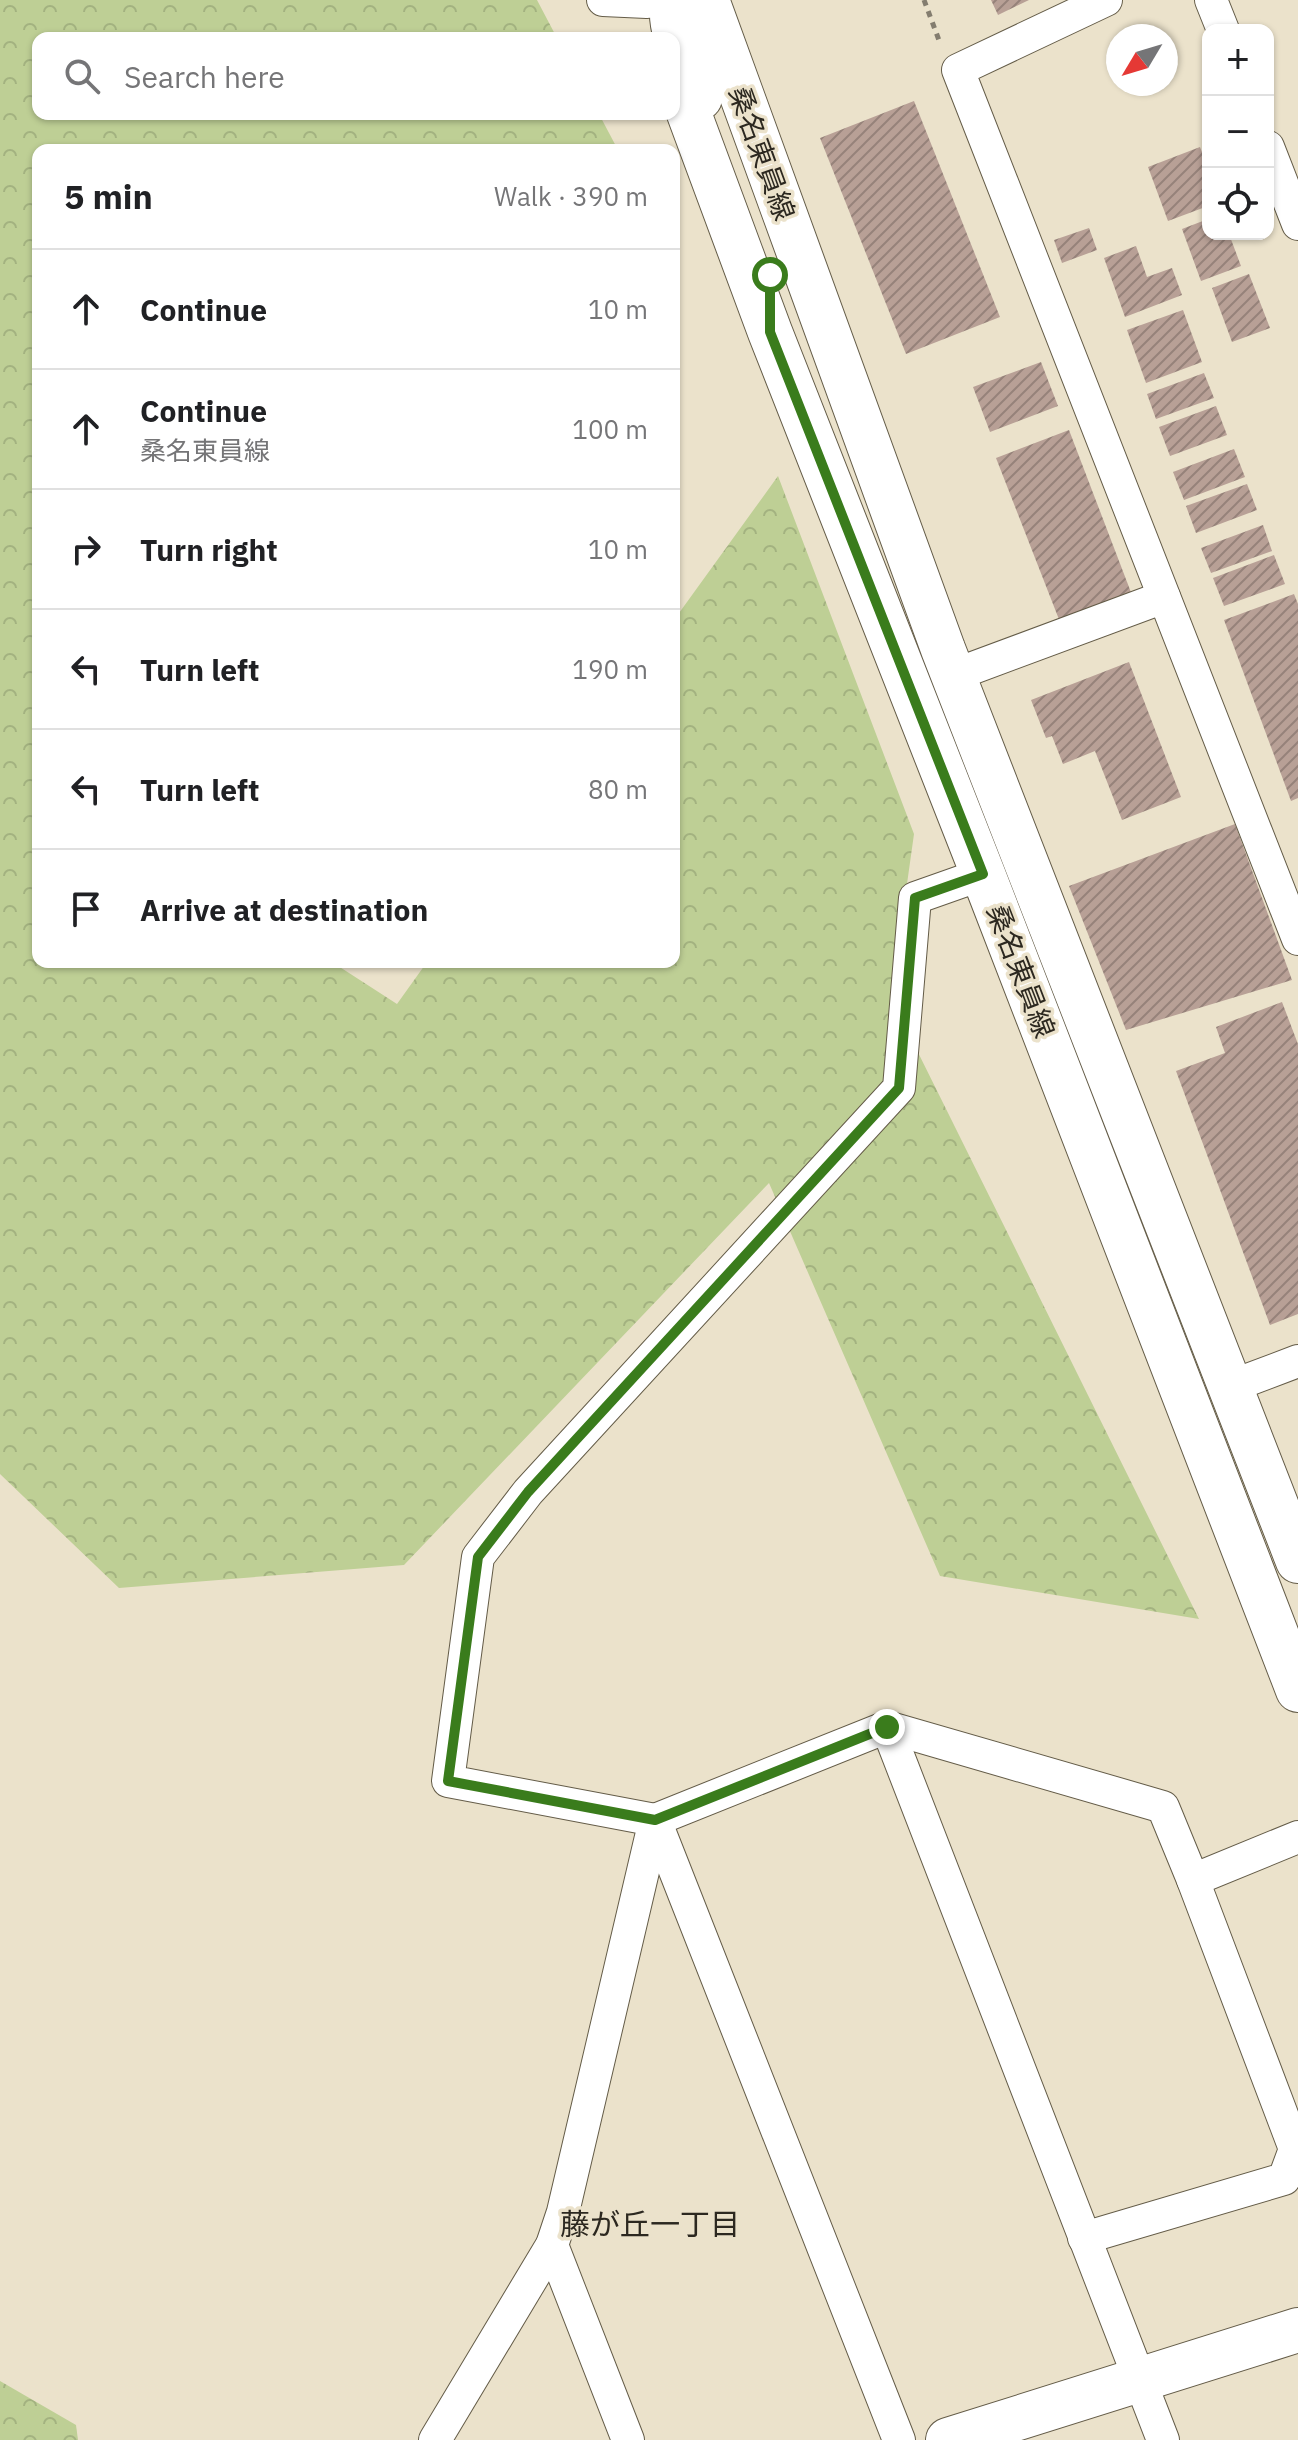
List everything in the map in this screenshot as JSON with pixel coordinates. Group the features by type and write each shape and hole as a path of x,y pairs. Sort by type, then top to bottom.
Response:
{"main road":[{"name":"桑名東員線","path":"707,0 954,675 1298,1561"},
{"path":"655,7 671,7 675,32"},
{"path":"680,46 770,275 770,332"},
{"name":"桑名東員線","path":"680,89 770,332 1298,1690"},
{"path":"948,2440 1298,2330"}],"street":[{"path":"603,0 655,7"},
{"path":"1106,0 958,70 1298,939"},
{"path":"1211,0 1221,24"},
{"path":"1274,162 1298,224"},
{"path":"954,675 1164,597"},
{"path":"983,874 915,898 899,1088 528,1492 478,1557 448,1781 655,1820 887,1727 1163,1807 1295,2149 1284,2179 1084,2238"},
{"path":"1229,1387 1298,1361"},
{"path":"887,1727 1163,2440"},
{"path":"435,2440 552,2245 563,2212 655,1820"},
{"path":"655,1820 899,2440"},
{"path":"1193,1880 1298,1837"},
{"path":"552,2245 628,2440"}],"path":[{"path":"924,0 946,56 958,70"}],"green space":[{"path":"0,0 537,0 554,32 32,32 32,120 602,120 615,144 32,144 32,968 341,968 397,1004 423,968 680,968 680,612 778,476 914,834 891,998 1199,1619 940,1576 769,1183 404,1565 119,1588 0,1474"},
{"path":"0,2381 76,2425 78,2440 0,2440"}],"building":[{"path":"991,0 1029,0 998,15"},
{"path":"914,101 1000,317 906,354 820,138"},
{"path":"1200,147 1202,208 1168,221 1148,167"},
{"path":"1202,221 1202,240 1231,240 1241,266 1201,281 1182,229"},
{"path":"1089,228 1097,250 1062,263 1054,240"},
{"path":"1136,246 1147,277 1172,268 1182,295 1125,317 1104,258"},
{"path":"1249,274 1270,328 1232,342 1212,288"},
{"path":"1183,310 1202,362 1146,383 1127,330"},
{"path":"1041,362 1058,406 990,432 973,387"},
{"path":"1204,373 1214,398 1156,419 1147,394"},
{"path":"1216,406 1227,435 1170,456 1159,427"},
{"path":"1069,430 1132,595 1060,622 996,458"},
{"path":"1234,449 1245,477 1184,500 1173,472"},
{"path":"1247,484 1257,510 1196,533 1186,506"},
{"path":"1263,525 1272,551 1211,573 1201,548"},
{"path":"1274,555 1285,584 1224,606 1213,578"},
{"path":"1294,594 1298,604 1298,798 1291,801 1224,620"},
{"path":"1129,662 1181,797 1122,820 1095,751 1063,764 1052,736 1046,738 1031,700"},
{"path":"1235,824 1292,980 1126,1030 1069,886"},
{"path":"1282,1002 1298,1044 1298,1314 1270,1325 1176,1071 1225,1053 1216,1027"}],"district":[{"name":"藤が丘一丁目","path":"650,2225"}],"route":[{"path":"770,275 770,332 983,874 915,898 899,1088 528,1492 478,1557 448,1781 655,1820 887,1727"}]}
